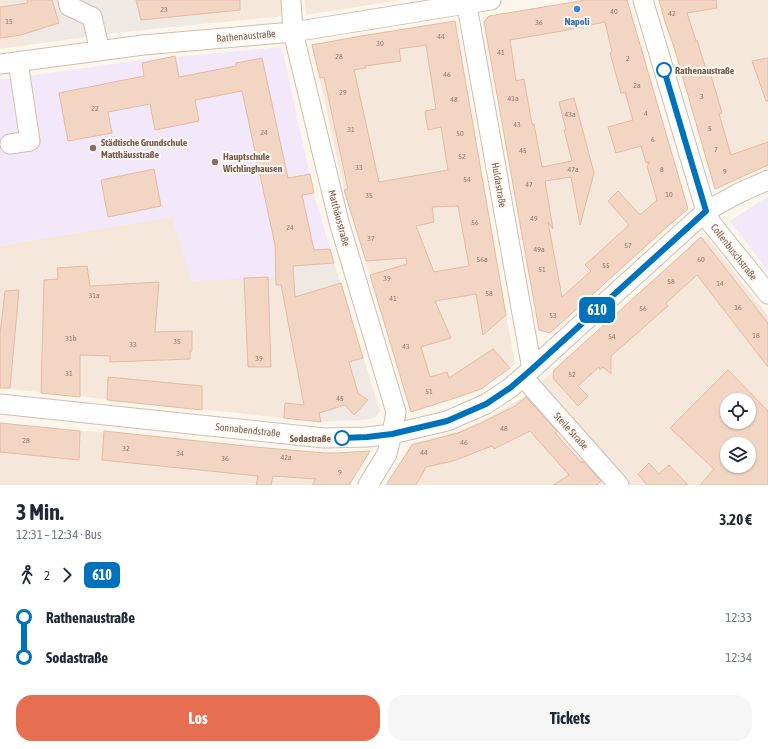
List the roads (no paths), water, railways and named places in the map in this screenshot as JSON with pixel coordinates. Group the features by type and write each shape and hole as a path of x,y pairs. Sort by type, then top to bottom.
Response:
{"street":[{"path":"68,0 70,6 92,17 100,51"},
{"name":"Matthäusstraße","path":"291,0 293,32 339,222 396,412 392,434"},
{"name":"Rathenaustraße","path":"9,63 143,45 293,32 466,2 491,0"},
{"name":"Collenbuschstraße","path":"643,0 706,211 711,223 768,294"},
{"name":"Huldastraße","path":"466,2 528,373"},
{"path":"9,63 30,140 10,144"},
{"name":"Sonnabendstraße","path":"0,404 324,438 367,437 392,434 447,421 486,404 510,388 706,211 739,193 768,180"},
{"name":"Steile Straße","path":"528,373 619,485"},
{"path":"368,485 387,454 392,434"}],"place":[{"name":"Napoli","path":"577,9"},
{"name":"Rathenaustraße","path":"664,70"},
{"name":"Städtische Grundschule Matthäusstraße","path":"93,148"},
{"name":"Hauptschule Wichlinghausen","path":"215,162"},
{"name":"Sodastraße","path":"342,438"}]}
